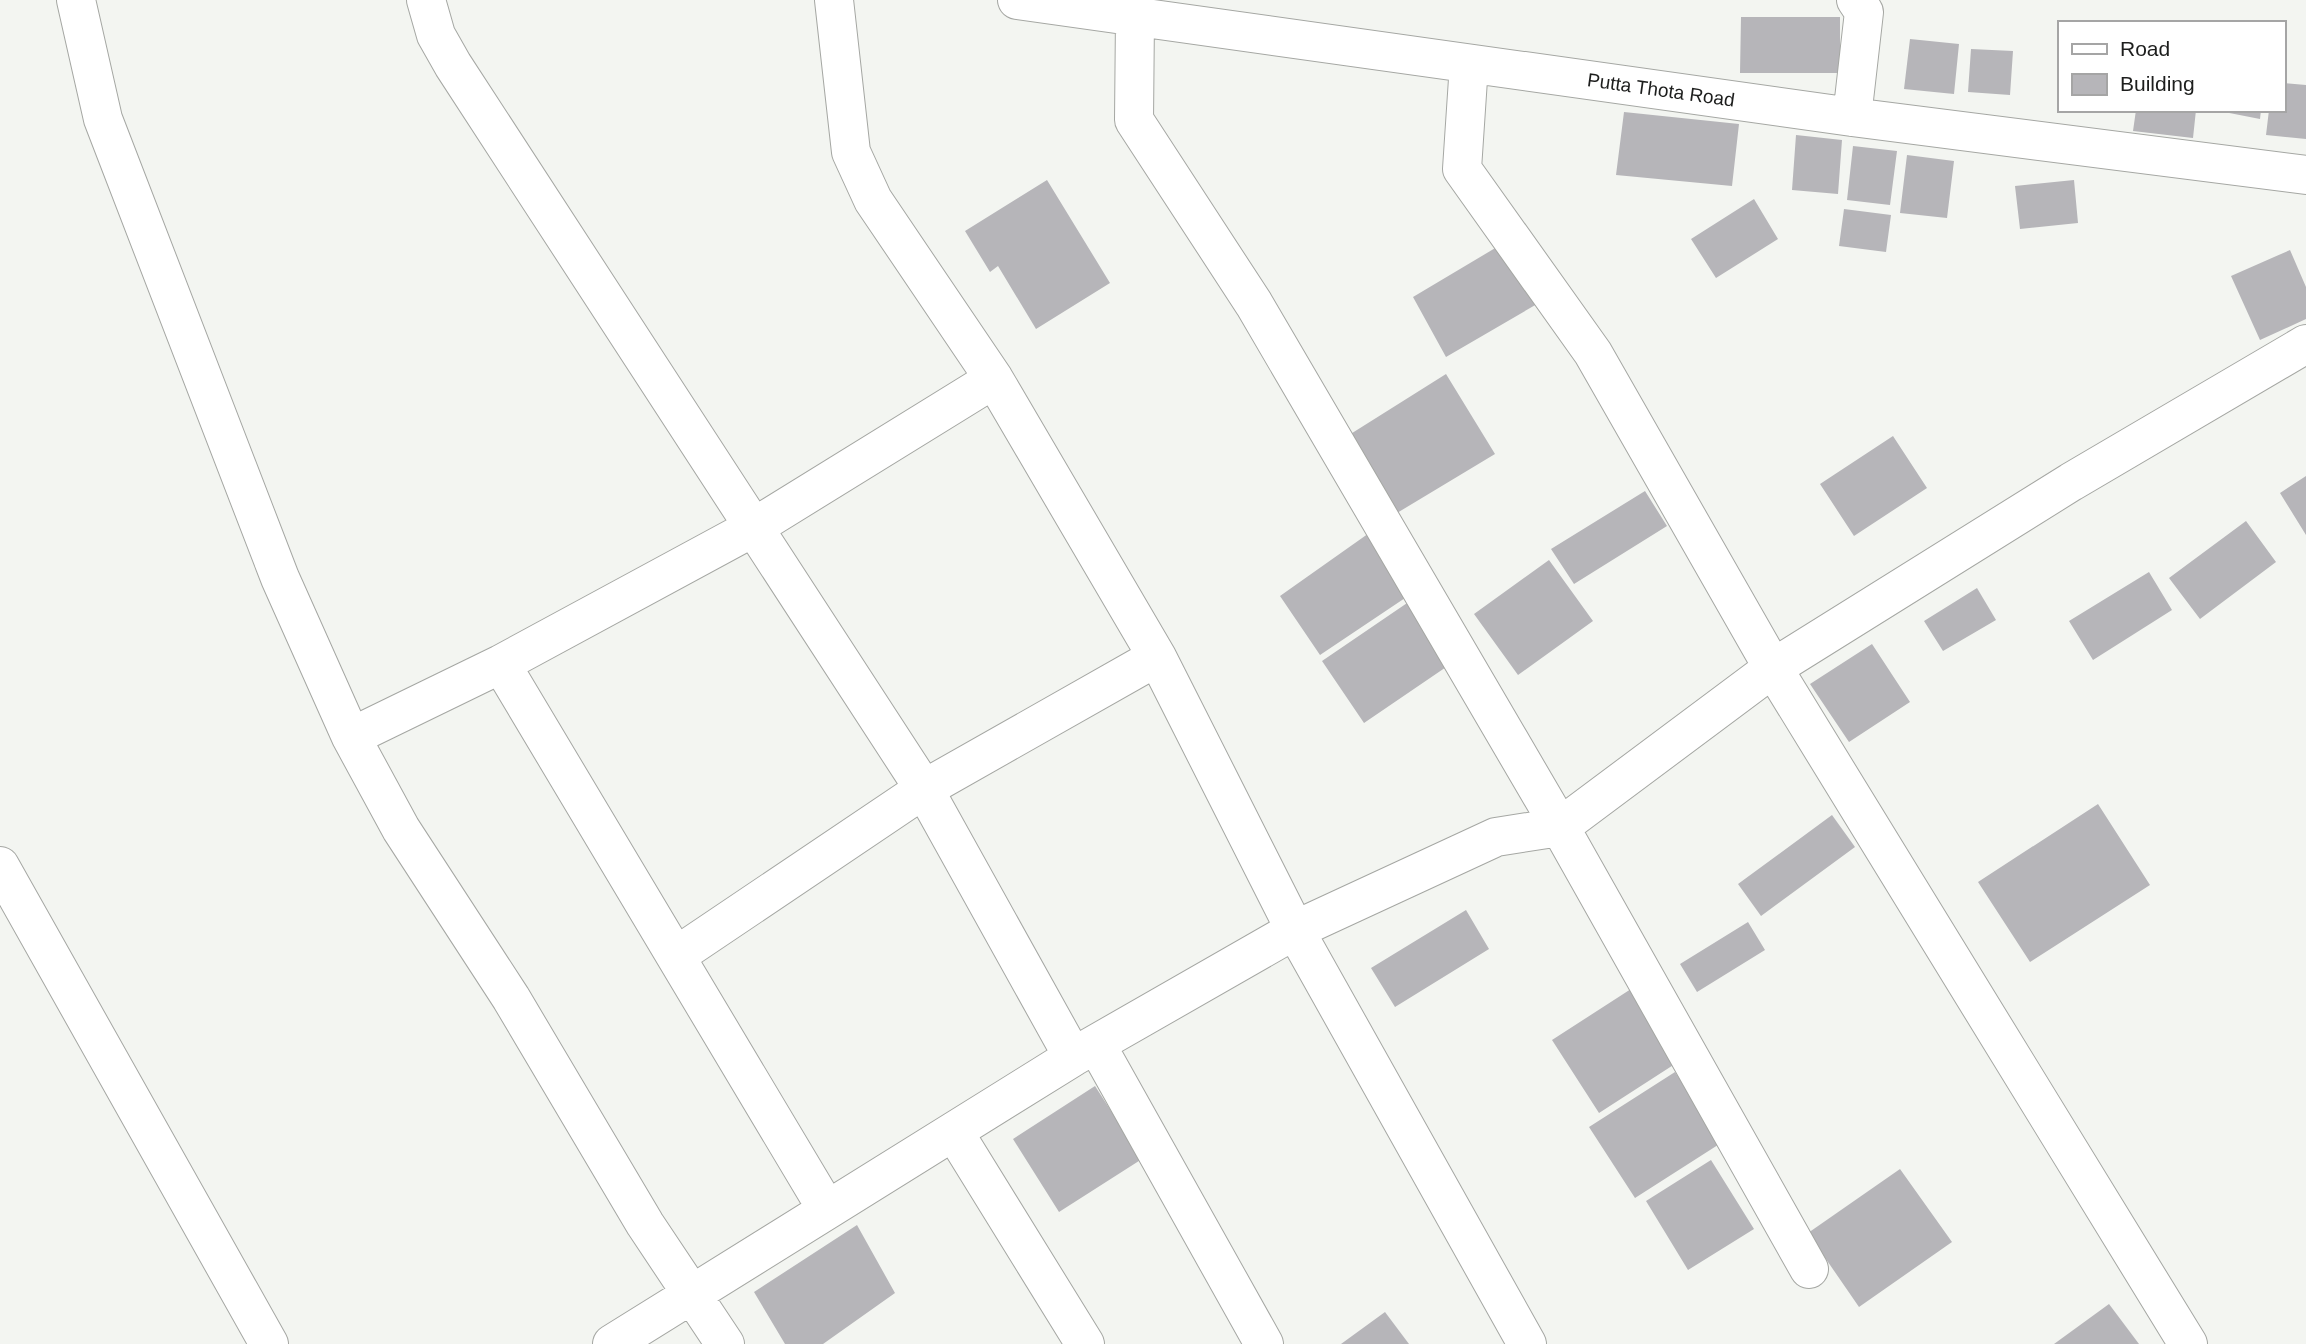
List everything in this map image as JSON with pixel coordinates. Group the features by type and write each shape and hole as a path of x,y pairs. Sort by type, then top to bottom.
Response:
{"street":[{"path":"76,0 103,119 280,578 351,737 401,829 510,999 692,1297 725,1344"},
{"path":"426,0 436,35 453,65 756,526 924,789 1264,1344"},
{"path":"834,0 851,152 860,176 873,200 994,379 1157,657 1295,930 1527,1344"},
{"name":"Putta Thota Road","path":"1017,0 1852,117 2306,175"},
{"path":"1852,117 1864,12 1856,0"},
{"path":"1135,17 1135,120 1254,304 1560,827 1809,1269"},
{"path":"1469,64 1462,169 1593,353 1773,668 2188,1344"},
{"path":"612,1344 692,1297 826,1208 1084,1051 1295,930 1496,837 1560,827 1773,668 2071,482 2306,344"},
{"path":"351,737 501,664 756,526 994,379"},
{"path":"676,956 924,789 1157,657"},
{"path":"501,664 826,1208"},
{"path":"0,866 269,1344"},
{"path":"954,1132 1085,1344"}],"building":[{"path":"1741,17 1840,17 1840,73 1740,73"},
{"path":"1910,39 1959,44 1954,94 1904,89"},
{"path":"1971,49 2013,51 2010,95 1968,92"},
{"path":"2285,83 2306,85 2306,139 2266,135 2269,112 2285,112"},
{"path":"1624,112 1739,124 1732,186 1616,175"},
{"path":"2136,112 2196,112 2193,138 2133,131"},
{"path":"2224,112 2261,112 2260,119"},
{"path":"1796,135 1842,140 1838,194 1792,190"},
{"path":"1853,146 1897,151 1890,205 1847,200"},
{"path":"1907,155 1954,161 1947,218 1900,213"},
{"path":"1047,180 1110,283 1036,329 998,266 990,272 965,231"},
{"path":"2074,180 2078,223 2020,229 2015,186"},
{"path":"1754,199 1778,239 1716,278 1691,239"},
{"path":"1844,209 1891,215 1886,252 1839,246"},
{"path":"1502,244 1537,304 1446,357 1413,297"},
{"path":"2290,250 2306,287 2306,319 2260,340 2231,276"},
{"path":"1446,374 1495,454 1397,513 1349,435"},
{"path":"1893,436 1927,488 1854,536 1820,484"},
{"path":"2306,476 2306,535 2280,493"},
{"path":"1645,491 1667,526 1574,584 1551,549"},
{"path":"2246,521 2276,562 2200,619 2169,578"},
{"path":"1372,531 1414,592 1320,655 1280,596"},
{"path":"1549,560 1593,621 1518,675 1474,614"},
{"path":"2149,572 2172,610 2093,660 2069,621"},
{"path":"1977,588 1996,620 1943,651 1924,621"},
{"path":"1413,599 1455,661 1364,723 1322,661"},
{"path":"1872,644 1910,702 1849,742 1810,684"},
{"path":"2098,804 2150,885 2030,962 1978,882"},
{"path":"1832,815 1855,847 1761,916 1738,884"},
{"path":"1466,910 1489,949 1395,1007 1371,968"},
{"path":"1748,922 1765,950 1697,992 1680,964"},
{"path":"1631,989 1678,1062 1599,1113 1552,1040"},
{"path":"1675,1072 1721,1143 1635,1198 1589,1127"},
{"path":"1095,1086 1142,1159 1059,1212 1013,1139"},
{"path":"1711,1160 1754,1229 1688,1270 1646,1201"},
{"path":"1900,1169 1952,1242 1859,1307 1808,1233"},
{"path":"857,1225 895,1293 823,1344 785,1344 754,1292"},
{"path":"2109,1304 2139,1344 2054,1344"},
{"path":"1385,1312 1409,1344 1341,1344"}]}
